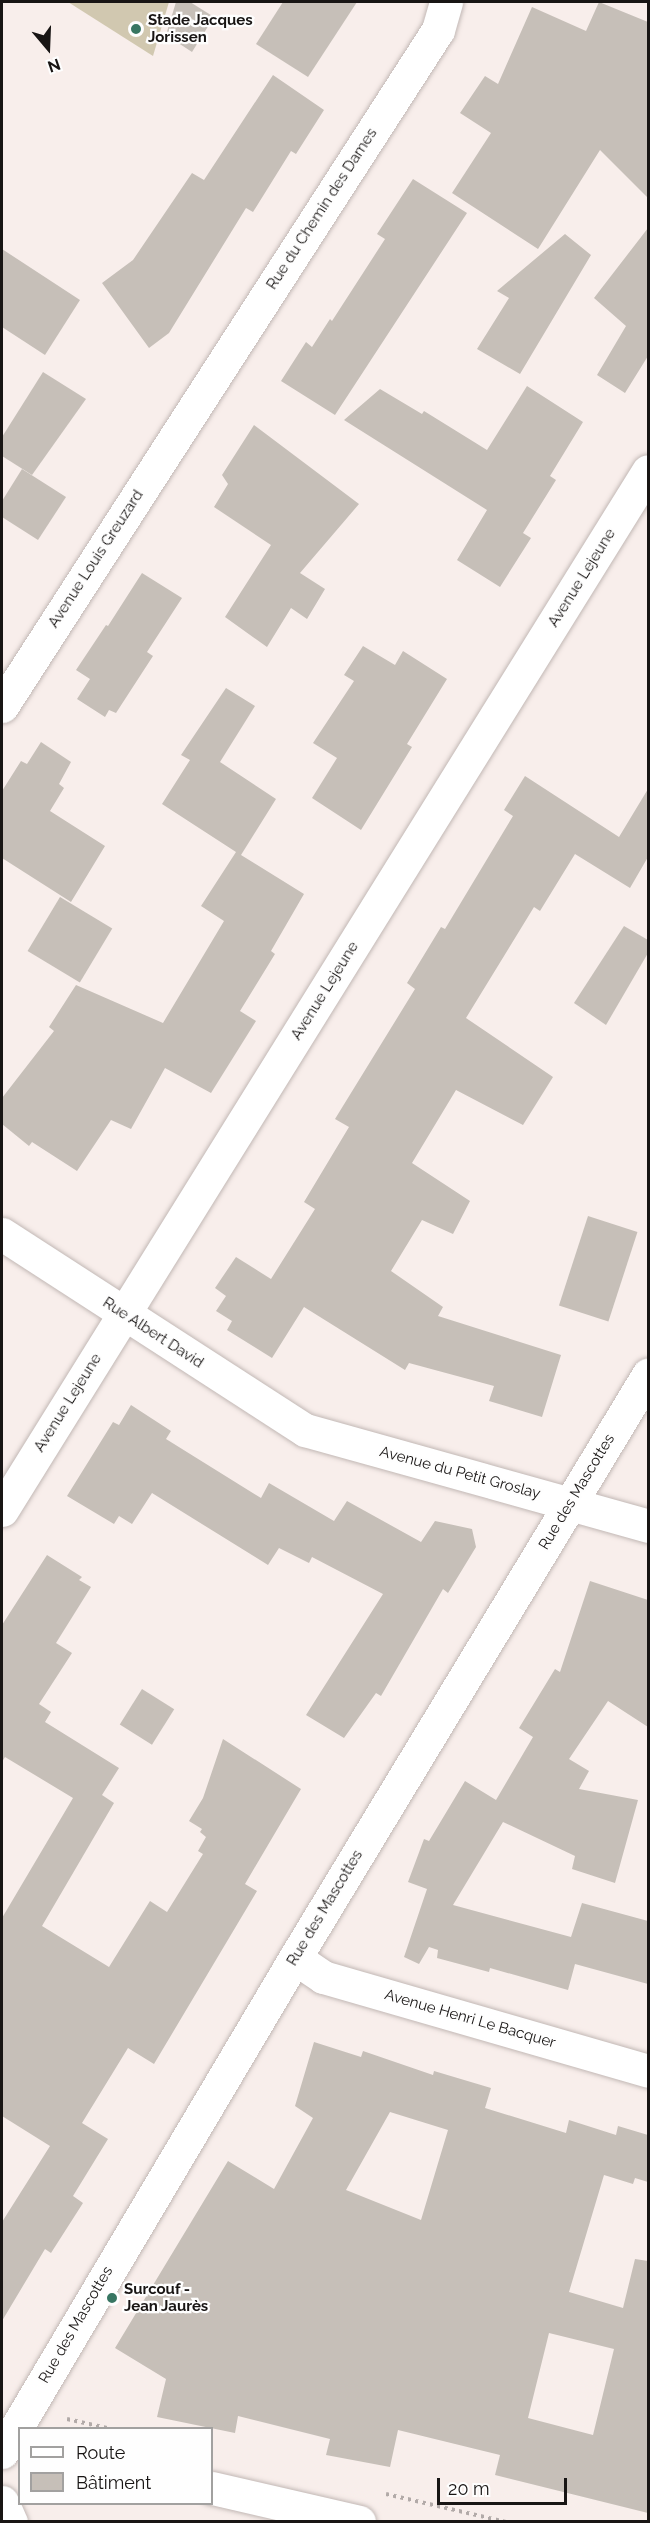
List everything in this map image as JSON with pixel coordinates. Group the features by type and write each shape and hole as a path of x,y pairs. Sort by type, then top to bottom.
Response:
{"street":[{"name":"Rue du Chemin des Dames","path":"190,412 438,30 446,2"},
{"name":"Avenue Louis Greuzard","path":"2,706 190,412"},
{"name":"Avenue Lejeune","path":"2,1510 648,471"},
{"name":"Rue Albert David","path":"2,1234 305,1430"},
{"name":"Rue des Mascottes","path":"7,2445 295,1958 648,1375"},
{"name":"Avenue du Petit Groslay","path":"305,1430 648,1526"},
{"name":"Avenue Henri Le Bacquer","path":"295,1958 323,1977 648,2071"},
{"path":"213,2488 359,2522"},
{"path":"2,2502 10,2522"}],"shaded area":[{"name":"Stade Jacques Jorissen","path":"68,2 169,2 153,56"}],"building":[{"path":"176,2 190,2 214,17 192,52 166,35"},
{"path":"283,2 357,2 308,77 256,44"},
{"path":"599,2 648,22 648,198 600,150 538,249 452,193 491,133 460,113 485,76 498,84 532,7 586,31"},
{"path":"273,75 324,110 296,154 291,151 253,212 246,208 169,333 149,348 102,283 133,260 192,173 204,180"},
{"path":"413,179 467,213 335,415 281,381 306,342 312,347 330,319 332,321 385,239 377,234"},
{"path":"648,228 648,356 625,393 597,375 626,326 594,298"},
{"path":"565,234 591,255 520,374 477,349 509,298 497,291"},
{"path":"2,249 80,300 45,355 2,327"},
{"path":"43,372 86,399 32,475 2,456 2,437"},
{"path":"527,386 583,422 550,476 556,480 523,533 531,538 500,587 457,560 487,510 344,420 380,389 422,414 424,411 487,450"},
{"path":"254,425 359,504 300,573 325,589 307,619 291,608 267,647 225,617 271,545 214,507 228,484 222,475"},
{"path":"22,469 66,497 38,540 2,517 2,501"},
{"path":"142,573 182,598 147,652 153,656 116,713 109,710 105,717 77,699 90,679 76,670"},
{"path":"363,646 395,665 403,651 447,679 407,744 412,747 361,830 312,798 337,758 313,743 354,681 344,675"},
{"path":"226,688 255,706 220,762 276,799 241,855 304,894 271,951 275,954 240,1011 256,1021 211,1093 165,1068 131,1129 111,1120 77,1171 32,1142 29,1146 2,1124 2,1098 54,1031 49,1027 76,985 163,1023 224,921 201,906 236,852 162,804 190,760 181,755"},
{"path":"41,742 71,762 59,784 64,788 50,811 105,846 71,902 2,858 2,791 21,761 27,764"},
{"path":"525,776 619,837 648,789 648,857 630,888 575,854 540,911 534,907 466,1018 553,1077 523,1125 456,1090 412,1163 470,1201 453,1234 422,1220 391,1271 443,1307 438,1316 561,1355 542,1417 489,1401 494,1386 409,1363 405,1370 304,1307 272,1358 227,1330 232,1321 216,1311 226,1296 215,1288 236,1257 271,1279 315,1209 304,1202 349,1127 335,1119 415,989 407,983 441,927 445,929 513,816 504,810"},
{"path":"60,897 112,928 80,982 28,951"},
{"path":"624,926 648,940 648,953 606,1025 574,1003"},
{"path":"588,1216 637,1232 608,1321 559,1305"},
{"path":"131,1405 171,1431 166,1439 261,1498 269,1483 334,1521 347,1501 421,1542 435,1521 472,1529 476,1547 448,1593 443,1589 381,1696 376,1693 344,1738 306,1715 383,1594 312,1557 309,1563 279,1548 268,1565 152,1493 132,1524 119,1516 114,1524 67,1496 113,1422 119,1425"},
{"path":"47,1555 82,1577 79,1580 91,1587 56,1643 72,1653 39,1704 51,1712 45,1722 119,1768 102,1795 114,1803 42,1926 109,1967 150,1901 167,1912 203,1854 198,1851 206,1837 200,1832 202,1829 189,1821 203,1798 223,1739 301,1789 245,1884 257,1891 154,2064 128,2048 82,2123 108,2139 73,2196 83,2203 51,2253 45,2249 2,2321 2,2222 50,2146 2,2116 2,1918 73,1798 5,1757 2,1762 2,1625"},
{"path":"590,1581 648,1600 648,1727 608,1701 569,1759 589,1771 579,1789 638,1800 615,1883 572,1869 575,1856 503,1822 453,1905 571,1937 582,1903 648,1921 648,1984 575,1964 568,1990 490,1968 489,1972 437,1958 438,1950 429,1947 419,1964 404,1957 427,1889 408,1882 424,1839 429,1841 465,1781 496,1800 533,1737 519,1728 555,1669 560,1672"},
{"path":"142,1689 174,1709 152,1745 120,1725"},
{"path":"314,2042 361,2057 363,2051 433,2075 434,2071 491,2088 485,2108 566,2133 569,2120 616,2135 618,2126 648,2135 648,2182 635,2178 633,2184 604,2175 569,2292 623,2308 635,2259 648,2261 648,2513 495,2475 500,2455 398,2430 390,2467 326,2455 330,2439 238,2416 235,2433 157,2417 166,2379 115,2348 228,2161 274,2189 313,2118 295,2106","holes":["390,2112 448,2130 421,2220 346,2190","549,2333 614,2349 593,2435 528,2418"]}],"place":[{"name":"Stade Jacques Jorissen","path":"136,29"},
{"name":"Surcouf - Jean Jaurès","path":"112,2298"}]}
